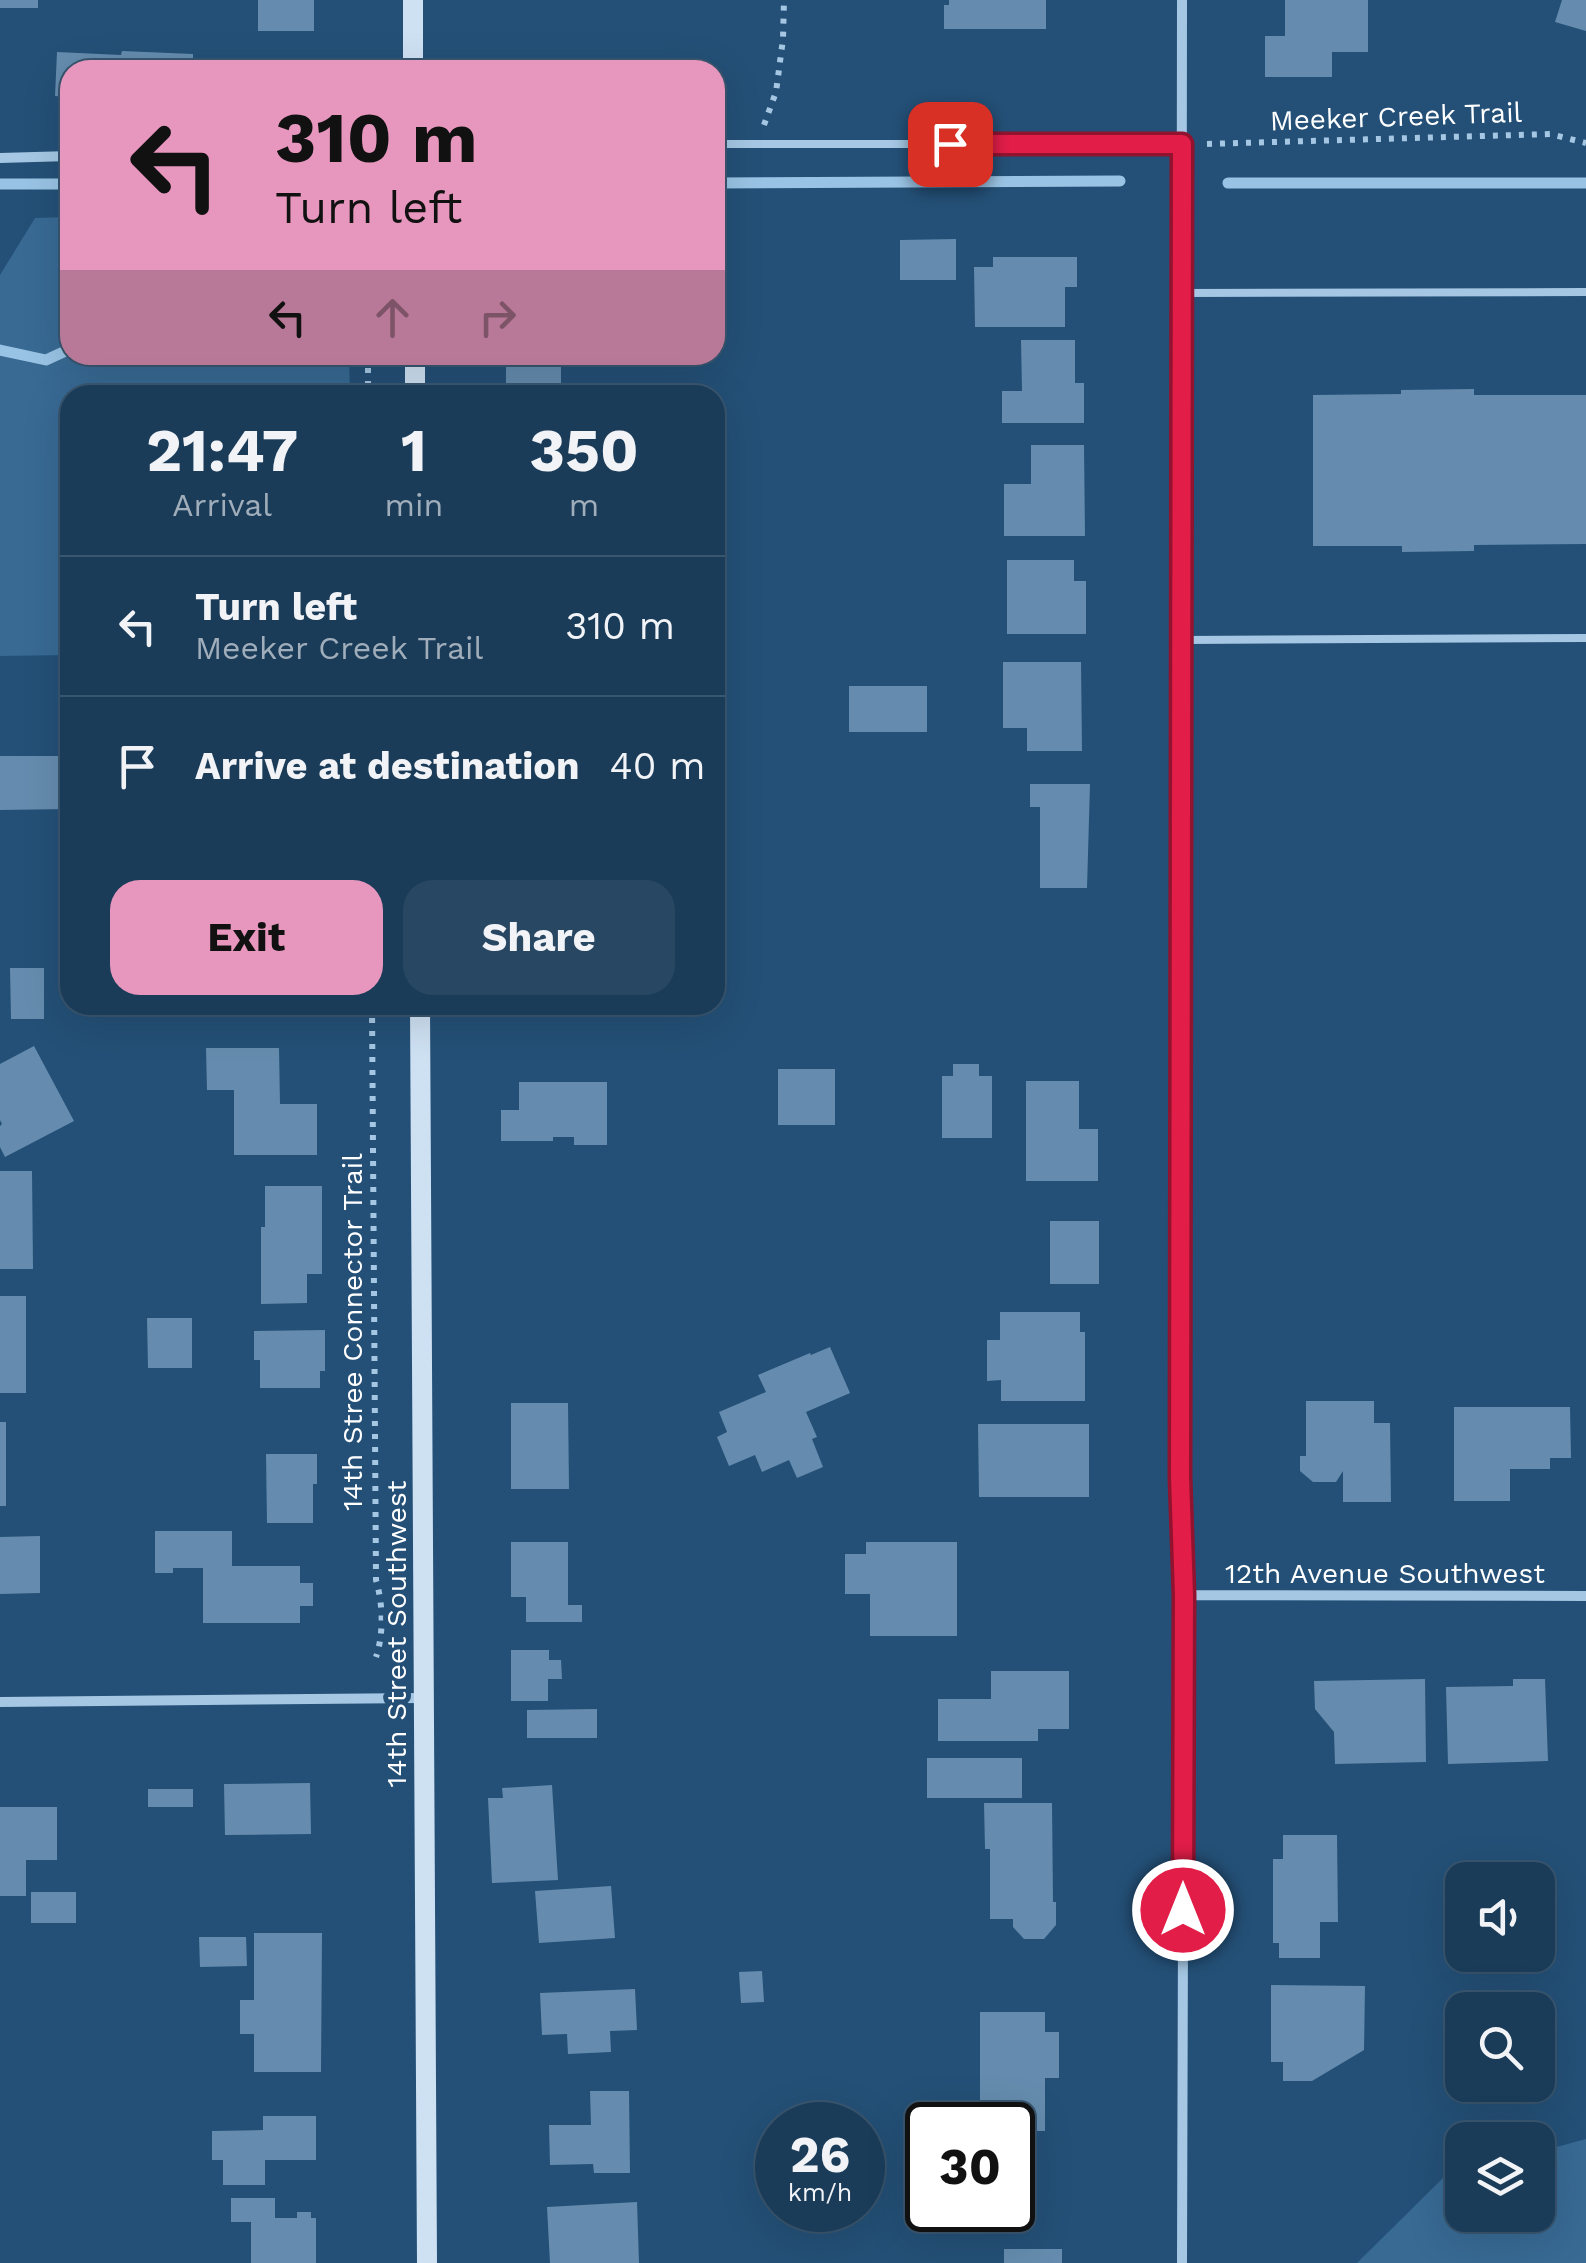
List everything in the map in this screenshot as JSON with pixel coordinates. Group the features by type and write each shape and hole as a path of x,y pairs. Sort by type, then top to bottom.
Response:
{"street":[{"path":"413,0 413,60"},
{"path":"1182,0 1182,2263"},
{"path":"0,158 60,156"},
{"name":"14th Street Southwest","path":"420,1015 426,2263"},
{"name":"12th Avenue Southwest","path":"1184,1595 1586,1596"},
{"path":"0,1702 424,1698"}],"lane":[{"path":"725,144 1182,144"},
{"path":"1182,293 1586,292"},
{"path":"1182,640 1586,638"}],"path":[{"path":"756,144 776,92 784,0"},
{"name":"Meeker Creek Trail","path":"1207,144 1550,134 1586,142"},
{"name":"14th Stree Connector Trail","path":"372,1015 376,1580 380,1594 380,1642 376,1657"}],"shaded area":[{"path":"60,217 60,365 349,365 350,385 60,385 60,655 0,656 0,275 35,218"},
{"path":"1586,2139 1586,2263 1357,2263 1445,2177 1445,2232 1555,2232 1555,2147"}],"building":[{"path":"0,0 38,0 38,8 0,8"},
{"path":"258,0 314,0 314,31 258,31"},
{"path":"949,0 1046,0 1046,29 944,29 944,5 949,5"},
{"path":"1285,0 1368,0 1368,52 1332,52 1332,77 1265,77 1265,36 1285,36"},
{"path":"1562,0 1586,0 1586,31 1555,22"},
{"path":"122,51 193,54 193,60 60,60 60,96 55,96 57,52 121,55"},
{"path":"956,239 956,280 900,280 900,240"},
{"path":"993,257 1077,257 1077,287 1065,287 1065,327 975,327 974,267 993,267"},
{"path":"1021,340 1075,340 1075,383 1084,383 1084,423 1002,423 1002,391 1022,391"},
{"path":"506,365 561,365 561,385 506,385"},
{"path":"1474,389 1474,395 1586,395 1586,544 1474,545 1474,551 1402,552 1402,546 1313,546 1313,395"},
{"path":"1031,445 1084,445 1085,536 1004,536 1004,484 1031,484"},
{"path":"1007,560 1074,560 1074,581 1086,581 1086,634 1007,634"},
{"path":"1003,662 1081,662 1082,751 1027,751 1027,728 1003,728"},
{"path":"849,686 927,686 927,732 849,732"},
{"path":"0,756 60,756 60,809 0,810"},
{"path":"1030,784 1090,784 1087,888 1040,888 1040,807 1030,807"},
{"path":"10,968 44,968 44,1019 11,1019"},
{"path":"34,1046 74,1121 5,1157 0,1147 0,1064"},
{"path":"206,1048 279,1048 280,1104 317,1104 317,1155 234,1155 234,1090 207,1090"},
{"path":"953,1064 979,1064 979,1076 992,1076 992,1138 942,1138 942,1076 953,1076"},
{"path":"778,1069 835,1069 835,1125 778,1125"},
{"path":"1026,1081 1079,1081 1079,1129 1098,1129 1098,1181 1026,1181"},
{"path":"519,1082 607,1082 607,1145 574,1145 574,1137 501,1141 501,1110 519,1110"},
{"path":"0,1171 32,1171 33,1269 0,1269"},
{"path":"265,1186 322,1186 322,1274 307,1274 307,1303 261,1304"},
{"path":"1050,1221 1099,1221 1099,1284 1050,1284"},
{"path":"0,1296 26,1296 26,1393 0,1393"},
{"path":"1000,1312 1080,1312 1080,1332 1085,1332 1085,1401 1001,1401 1001,1380 987,1381 987,1340 1000,1340"},
{"path":"147,1318 192,1318 192,1368 148,1368"},
{"path":"325,1330 325,1371 320,1371 320,1388 260,1388 260,1360 254,1360 254,1331"},
{"path":"830,1347 850,1393 806,1412 817,1437 812,1439 823,1467 797,1478 789,1460 762,1472 755,1455 729,1466 717,1437 727,1432 719,1412 766,1392 758,1375"},
{"path":"1306,1401 1374,1401 1374,1423 1390,1423 1391,1502 1343,1502 1343,1471 1336,1482 1313,1482 1300,1471 1300,1456 1306,1456"},
{"path":"511,1403 568,1403 569,1489 511,1489"},
{"path":"1454,1407 1570,1407 1571,1458 1550,1458 1550,1469 1510,1469 1510,1501 1454,1501"},
{"path":"0,1422 6,1422 6,1506 0,1506"},
{"path":"978,1424 1089,1424 1089,1497 979,1497"},
{"path":"266,1454 317,1454 313,1523 267,1523"},
{"path":"155,1531 232,1531 232,1566 300,1566 300,1583 313,1583 313,1606 300,1606 300,1623 203,1623 203,1568 173,1568 173,1573 155,1573"},
{"path":"40,1536 40,1593 0,1594 0,1537"},
{"path":"511,1542 568,1542 568,1605 582,1605 582,1622 526,1622 526,1597 511,1597"},
{"path":"866,1542 957,1542 957,1636 870,1636 870,1594 845,1594 845,1554 866,1554"},
{"path":"511,1650 549,1650 549,1660 561,1660 562,1679 548,1679 548,1701 511,1701"},
{"path":"991,1671 1069,1671 1069,1729 1038,1729 1038,1741 938,1741 938,1699 991,1699"},
{"path":"1425,1679 1426,1762 1335,1764 1334,1732 1315,1709 1314,1681"},
{"path":"1513,1679 1545,1679 1548,1761 1448,1764 1446,1687 1513,1686"},
{"path":"597,1709 597,1738 527,1738 527,1710"},
{"path":"927,1758 1022,1758 1022,1798 927,1798"},
{"path":"310,1783 311,1834 225,1835 224,1784"},
{"path":"552,1785 558,1880 492,1883 488,1798 503,1798 502,1788"},
{"path":"148,1789 193,1789 193,1807 148,1807"},
{"path":"984,1803 1052,1803 1056,1925 1044,1939 1024,1939 1013,1927 1013,1919 990,1919 990,1849 985,1849"},
{"path":"0,1807 57,1807 57,1860 26,1860 26,1896 0,1896"},
{"path":"1283,1835 1337,1835 1338,1922 1320,1922 1320,1958 1279,1958 1279,1943 1273,1943 1273,1859 1283,1859"},
{"path":"611,1886 615,1938 539,1943 535,1891"},
{"path":"31,1892 76,1892 76,1923 31,1923"},
{"path":"254,1933 322,1933 321,2072 254,2072 254,2034 240,2034 240,2000 254,2000"},
{"path":"199,1937 246,1937 247,1966 200,1967"},
{"path":"762,1971 764,2002 741,2003 739,1972"},
{"path":"1271,1985 1365,1986 1364,2050 1312,2081 1283,2081 1283,2062 1271,2062"},
{"path":"635,1989 637,2030 610,2031 611,2052 568,2054 567,2034 542,2035 540,1993"},
{"path":"980,2012 1045,2012 1045,2032 1059,2032 1059,2078 1045,2078 1045,2131 1035,2131 1035,2102 980,2102"},
{"path":"590,2091 629,2091 630,2173 594,2173 593,2164 550,2165 549,2125 591,2125"},
{"path":"263,2116 316,2116 316,2160 265,2160 265,2185 223,2185 223,2160 212,2160 212,2131 263,2130"},
{"path":"231,2198 275,2198 275,2218 297,2218 297,2212 311,2212 311,2218 316,2218 316,2263 251,2263 251,2222 231,2222"},
{"path":"637,2202 639,2263 550,2263 547,2207"},
{"path":"1004,2249 1062,2249 1062,2263 1004,2263"}],"waterway":[{"path":"725,183 1120,181"},
{"path":"1228,183 1586,183"},
{"path":"0,184 60,184"},
{"path":"0,350 46,360 60,354"}],"route":[{"path":"950,144 1182,144 1183,1910"}]}
